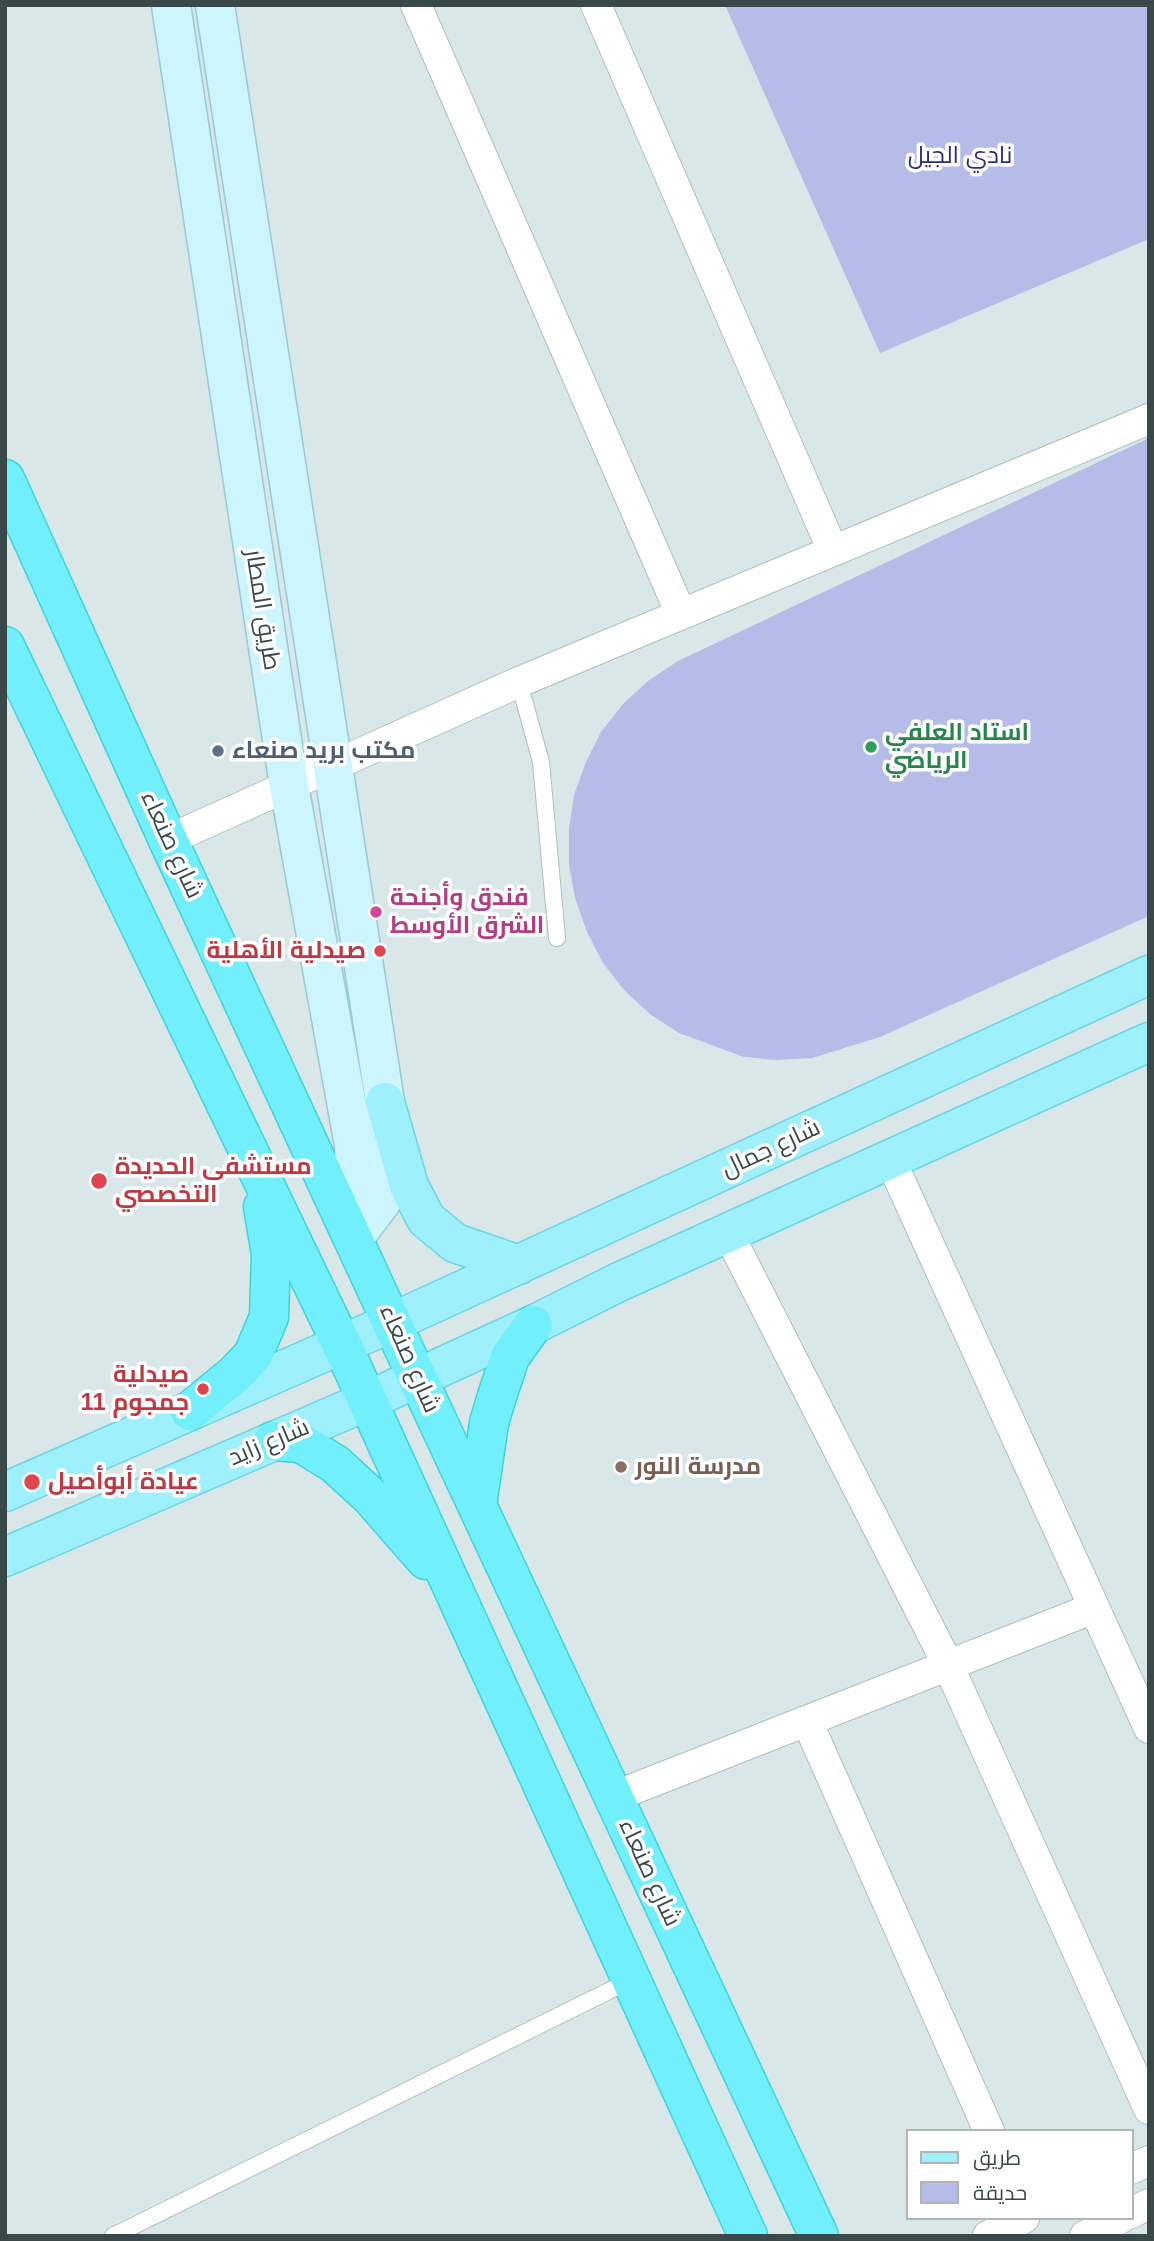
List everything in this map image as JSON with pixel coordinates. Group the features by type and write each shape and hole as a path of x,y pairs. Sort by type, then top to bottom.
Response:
{"highway":[{"name":"شارع صنعاء","path":"5,479 168,840 819,2236"},
{"path":"5,646 342,1345 748,2236"},
{"path":"190,1411 235,1374 253,1355 269,1317 271,1254 256,1167"},
{"path":"477,1505 489,1423 496,1396 510,1357 533,1325"},
{"path":"273,1441 301,1443 335,1464 370,1496 455,1594"}],"main road":[{"name":"شارع جمال","path":"393,1322 1149,975"},
{"path":"417,1377 1149,1042"},
{"path":"385,1102 409,1186 426,1219 455,1243 519,1265"},
{"path":"5,1492 393,1322"},
{"name":"شارع زايد","path":"5,1557 417,1377"}],"street":[{"name":"طريق المطار","path":"171,5 289,786 354,1145 355,1175 348,1224"},
{"path":"215,5 385,1102 389,1156 382,1201 348,1224"},
{"path":"416,5 681,614"},
{"path":"596,5 833,551"},
{"path":"168,840 519,681 1149,419"},
{"path":"890,1159 1149,1728"},
{"path":"728,1233 949,1667 1149,2109"},
{"path":"613,1797 1094,1608"},
{"path":"807,1720 988,2129"},
{"path":"1133,2168 1149,2161"},
{"path":"1133,2212 1149,2204"},
{"path":"988,2236 1020,2220"},
{"path":"1085,2236 1117,2220"}],"lane":[{"path":"519,681 541,762 557,938"},
{"path":"113,2236 631,1980"}],"shaded area":[{"path":"5,5 1149,5 1149,2236 5,2236"}],"green space":[{"name":"نادي الجيل","path":"725,5 1149,5 1149,239 880,353"},
{"name":"استاد العلفي الرياضي","path":"1149,438 1149,916 880,1037 812,1058 777,1060 744,1057 679,1033 650,1014 624,990 603,963 587,932 575,898 569,864 569,829 574,795 601,732 623,704 648,681 678,661"}],"place":[{"name":"استاد العلفي الرياضي","path":"871,747"},
{"name":"مكتب بريد صنعاء","path":"218,751"},
{"name":"فندق وأجنحة الشرق الأوسط","path":"376,912"},
{"name":"صيدلية الأهلية","path":"380,951"},
{"name":"مستشفى الحديدة التخصصي","path":"99,1181"},
{"name":"صيدلية جمجوم 11","path":"203,1389"},
{"name":"مدرسة النور","path":"621,1467"},
{"name":"عيادة أبوأصيل","path":"32,1482"}]}
